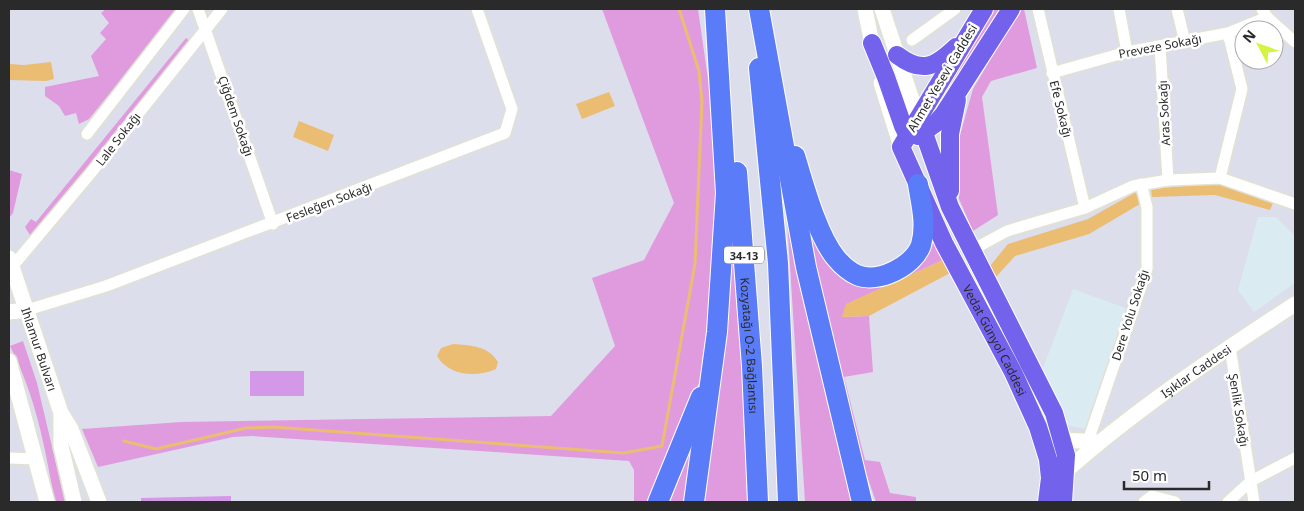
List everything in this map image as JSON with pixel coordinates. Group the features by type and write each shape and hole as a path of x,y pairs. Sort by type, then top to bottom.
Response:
{"highway":[{"path":"694,502 717,332 726,193 716,9"},
{"name":"Kozyatağı O-2 Bağlantısı","path":"716,9 731,94 752,366 758,502"},
{"name":"34-13","path":"753,9 778,263 788,502"},
{"path":"759,9 806,267 862,502"},
{"path":"774,83 810,201 824,237 836,258 845,266 858,275 877,276 893,271 913,258 921,246 925,222 918,184"},
{"path":"658,502 700,401 717,332"},
{"path":"848,439 868,502"}],"main road":[{"path":"865,9 872,43 886,77 898,116 911,138 943,115 960,91"},
{"path":"882,9 917,116"},
{"name":"Ahmet Yesevi Caddesi","path":"911,138 917,116 984,9"},
{"name":"Ahmet Yesevi Caddesi","path":"960,91 1010,9"},
{"path":"897,56 909,65 920,68 935,64 948,55 969,34"},
{"path":"950,207 950,134 960,91"},
{"name":"Vedat Günyol Caddesi","path":"911,138 918,184 944,243 1013,372 1038,427 1048,459 1050,478 1047,502"},
{"name":"Vedat Günyol Caddesi","path":"911,138 950,207 1022,345 1054,413 1063,440 1066,471 1063,502"},
{"name":"Ihlamur Bulvarı","path":"10,263 61,413 71,429 99,502"},
{"name":"Işıklar Caddesi","path":"1066,471 1093,442 1295,304"},
{"path":"9,312 27,310"},
{"path":"9,361 37,459 47,502"},
{"name":"Ihlamur Bulvarı","path":"61,413 62,446 74,502"},
{"path":"1063,440 1093,442"},
{"path":"37,459 37,502"}],"street":[{"path":"87,134 184,9"},
{"name":"Çiğdem Sokağı","path":"198,9 273,224"},
{"name":"Lale Sokağı","path":"10,263 90,174 222,9"},
{"name":"Fesleğen Sokağı","path":"27,310 106,286 273,224 505,133 512,109 477,9"},
{"path":"912,40 955,9"},
{"name":"Efe Sokağı","path":"1038,9 1085,208"},
{"path":"1119,9 1127,52"},
{"path":"1177,9 1185,42"},
{"path":"1265,13 1295,42"},
{"name":"Preveze Sokağı","path":"1052,73 1127,52 1228,33 1265,13"},
{"path":"1220,178 1242,89 1228,33"},
{"name":"Aras Sokağı","path":"1160,46 1168,180"},
{"path":"972,250 1007,230 1085,208 1141,184 1168,180 1220,178 1295,204"},
{"name":"Dere Yolu Sokağı","path":"1093,442 1147,269 1146,207 1141,184"},
{"name":"Şenlik Sokağı","path":"1230,347 1254,502"},
{"path":"9,458 37,459"},
{"path":"1228,502 1251,481 1295,458"},
{"path":"1144,502 1152,496 1175,502"}],"shaded area":[{"path":"106,9 179,9 89,119 79,124 76,113 65,116 59,106 45,96 45,87 99,76 91,56 106,39 100,33 109,23 101,13"},
{"path":"602,9 698,9 711,100 717,194 712,326 699,383 653,502 634,502 634,470 629,461 252,436 233,437 98,467 82,429 181,422 551,416 615,346 592,278 644,260 674,203"},
{"path":"993,9 1001,9 933,121 927,113"},
{"path":"1020,9 1024,9 1037,68 991,81 982,97 998,215 973,231 959,199 960,135 973,89"},
{"path":"186,38 190,41 31,237 25,227 31,219 36,222"},
{"path":"51,62 54,79 46,81 9,80 9,64 24,65"},
{"path":"609,92 615,106 582,119 576,104"},
{"path":"299,121 334,135 328,151 293,137"},
{"path":"9,170 22,174 13,213 9,218"},
{"path":"1217,183 1274,201 1270,210 1215,195 1152,197 1151,189"},
{"path":"1136,192 1140,204 1089,234 1015,256 996,277 990,266 1008,244 1088,219"},
{"path":"799,195 819,241 876,281 930,233 943,260 847,304 843,317 869,316 873,372 844,377 865,460 880,462 890,493 916,497 916,502 876,502 856,444"},
{"path":"1258,217 1276,217 1295,236 1295,283 1254,312 1238,290"},
{"path":"787,219 827,401 852,502 805,502"},
{"path":"732,230 741,275 747,502 703,502"},
{"path":"943,260 950,273 869,316 842,317 846,304"},
{"path":"1073,289 1128,309 1085,429 1065,425 1041,373"},
{"path":"23,341 37,383 65,502 55,502 39,422 27,385 10,346"},
{"path":"453,344 478,347 490,353 498,362 496,369 480,374 472,374 448,368 437,356 441,348"},
{"path":"250,371 304,371 304,396 250,396"},
{"path":"695,439 687,502 670,502"},
{"path":"231,496 231,502 141,502 141,498"}],"waterway":[{"path":"124,441 156,449 246,428 273,427 624,453 662,446 695,264 702,102 699,71 679,9"}]}
